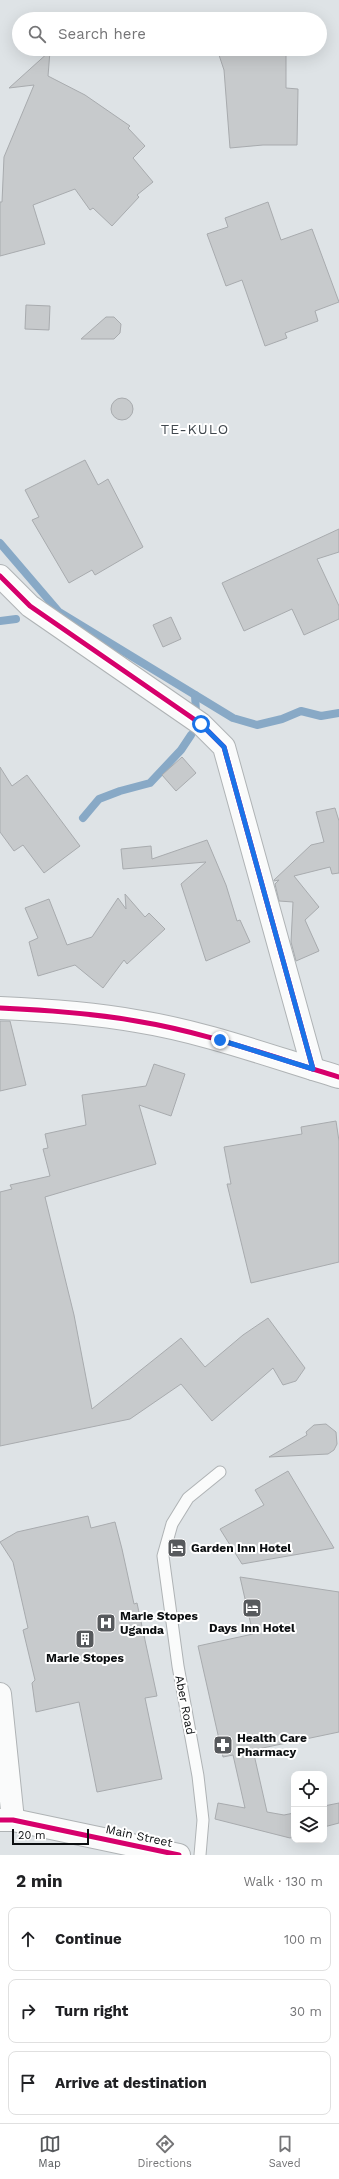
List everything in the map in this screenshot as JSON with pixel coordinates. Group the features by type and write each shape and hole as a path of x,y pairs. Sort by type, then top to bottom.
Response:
{"street":[{"path":"0,576 30,606 201,724 224,747 313,1069"},
{"path":"0,1008 69,1011 138,1021 220,1040 339,1077"},
{"path":"0,1694 6,1820"},
{"name":"Main Street","path":"6,1820 179,1855"}],"lane":[{"name":"Aber Road","path":"200,1855 203,1820 198,1776 177,1659 163,1556 172,1524 188,1498 220,1472"}],"building":[{"path":"44,56 50,56 48,76 85,95 130,126 128,128 145,146 133,158 153,182 137,195 139,197 112,226 93,208 90,210 75,189 33,205 45,244 0,256 0,202 2,202 4,157 34,85 9,88"},
{"path":"219,56 286,56 286,88 298,89 297,145 263,145 230,148 224,70"},
{"path":"268,202 281,240 312,229 339,302 315,311 318,321 285,333 287,338 265,346 242,280 226,286 207,234 228,227 225,218"},
{"path":"26,305 50,306 49,330 25,329"},
{"path":"106,317 114,317 121,324 120,333 114,339 81,339"},
{"path":"122,398 130,401 133,409 130,417 122,420 114,417 111,409 114,401"},
{"path":"85,460 98,485 108,479 143,547 95,575 92,570 69,583 32,520 39,517 25,490"},
{"path":"339,529 339,552 317,559 339,606 339,619 304,635 292,609 244,631 222,583"},
{"path":"171,617 181,639 163,647 153,625"},
{"path":"182,757 196,773 176,791 162,775"},
{"path":"0,767 12,786 27,775 80,846 44,873 23,845 14,851 0,832"},
{"path":"335,808 339,821 339,873 332,874 330,867 294,876 319,907 305,920 319,951 296,961 291,942 293,902 279,901 275,884 279,880 274,880 311,845 324,842 316,812"},
{"path":"207,840 226,885 237,921 240,920 250,942 206,961 181,884 206,862 123,869 121,849 151,846 152,859"},
{"path":"125,894 145,917 149,913 165,929 127,964 124,960 103,988 75,965 38,976 29,942 38,938 25,908 49,899 67,945 92,937 118,898 126,909"},
{"path":"0,1021 10,1021 26,1085 0,1091"},
{"path":"154,1064 185,1074 171,1116 139,1105 156,1164 45,1197 74,1315 92,1409 181,1338 205,1367 243,1335 268,1318 305,1368 296,1381 283,1385 273,1368 212,1421 181,1384 130,1419 0,1446 0,1192 12,1189 10,1185 50,1176 43,1149 48,1148 45,1134 86,1125 82,1095 146,1086"},
{"path":"336,1121 339,1141 339,1262 251,1283 227,1184 231,1184 224,1147 302,1134 301,1127"},
{"path":"326,1424 336,1432 337,1444 334,1450 328,1454 269,1457 307,1435 306,1432 314,1425"},
{"path":"288,1471 334,1548 242,1564 220,1529 264,1505 255,1490"},
{"path":"88,1516 91,1528 115,1522 134,1604 137,1603 157,1696 145,1698 162,1779 97,1792 79,1702 36,1712 32,1683 35,1680 23,1630 28,1628 13,1562 0,1542 17,1532"},
{"path":"240,1577 339,1592 339,1732 253,1750 267,1812 284,1815 291,1814 290,1838 215,1819 218,1803 245,1808 233,1755 223,1757 198,1646 253,1634"},
{"path":"339,1803 339,1823 327,1826 327,1805"}],"waterway":[{"path":"0,543 59,612 233,718 257,725 282,719 301,711 321,716 339,713"},
{"path":"0,621 16,619"},
{"path":"195,695 196,712"},
{"path":"83,818 99,799 120,791 150,783 181,750 191,735"}],"cycle path":[{"path":"0,576 30,606 201,724 224,747 313,1069"},
{"path":"0,1008 85,1014 119,1018 162,1026 213,1038 339,1077"},
{"path":"0,1820 13,1820 179,1855"}],"place":[{"name":"Garden Inn Hotel","path":"177,1548"},
{"name":"Days Inn Hotel","path":"252,1608"},
{"name":"Marie Stopes Uganda","path":"106,1623"},
{"name":"Marie Stopes","path":"85,1639"},
{"name":"Health Care Pharmacy","path":"223,1745"}],"district":[{"name":"TE-KULO","path":"195,429"}],"route":[{"path":"201,724 216,737 224,747 313,1069 220,1040"}]}
